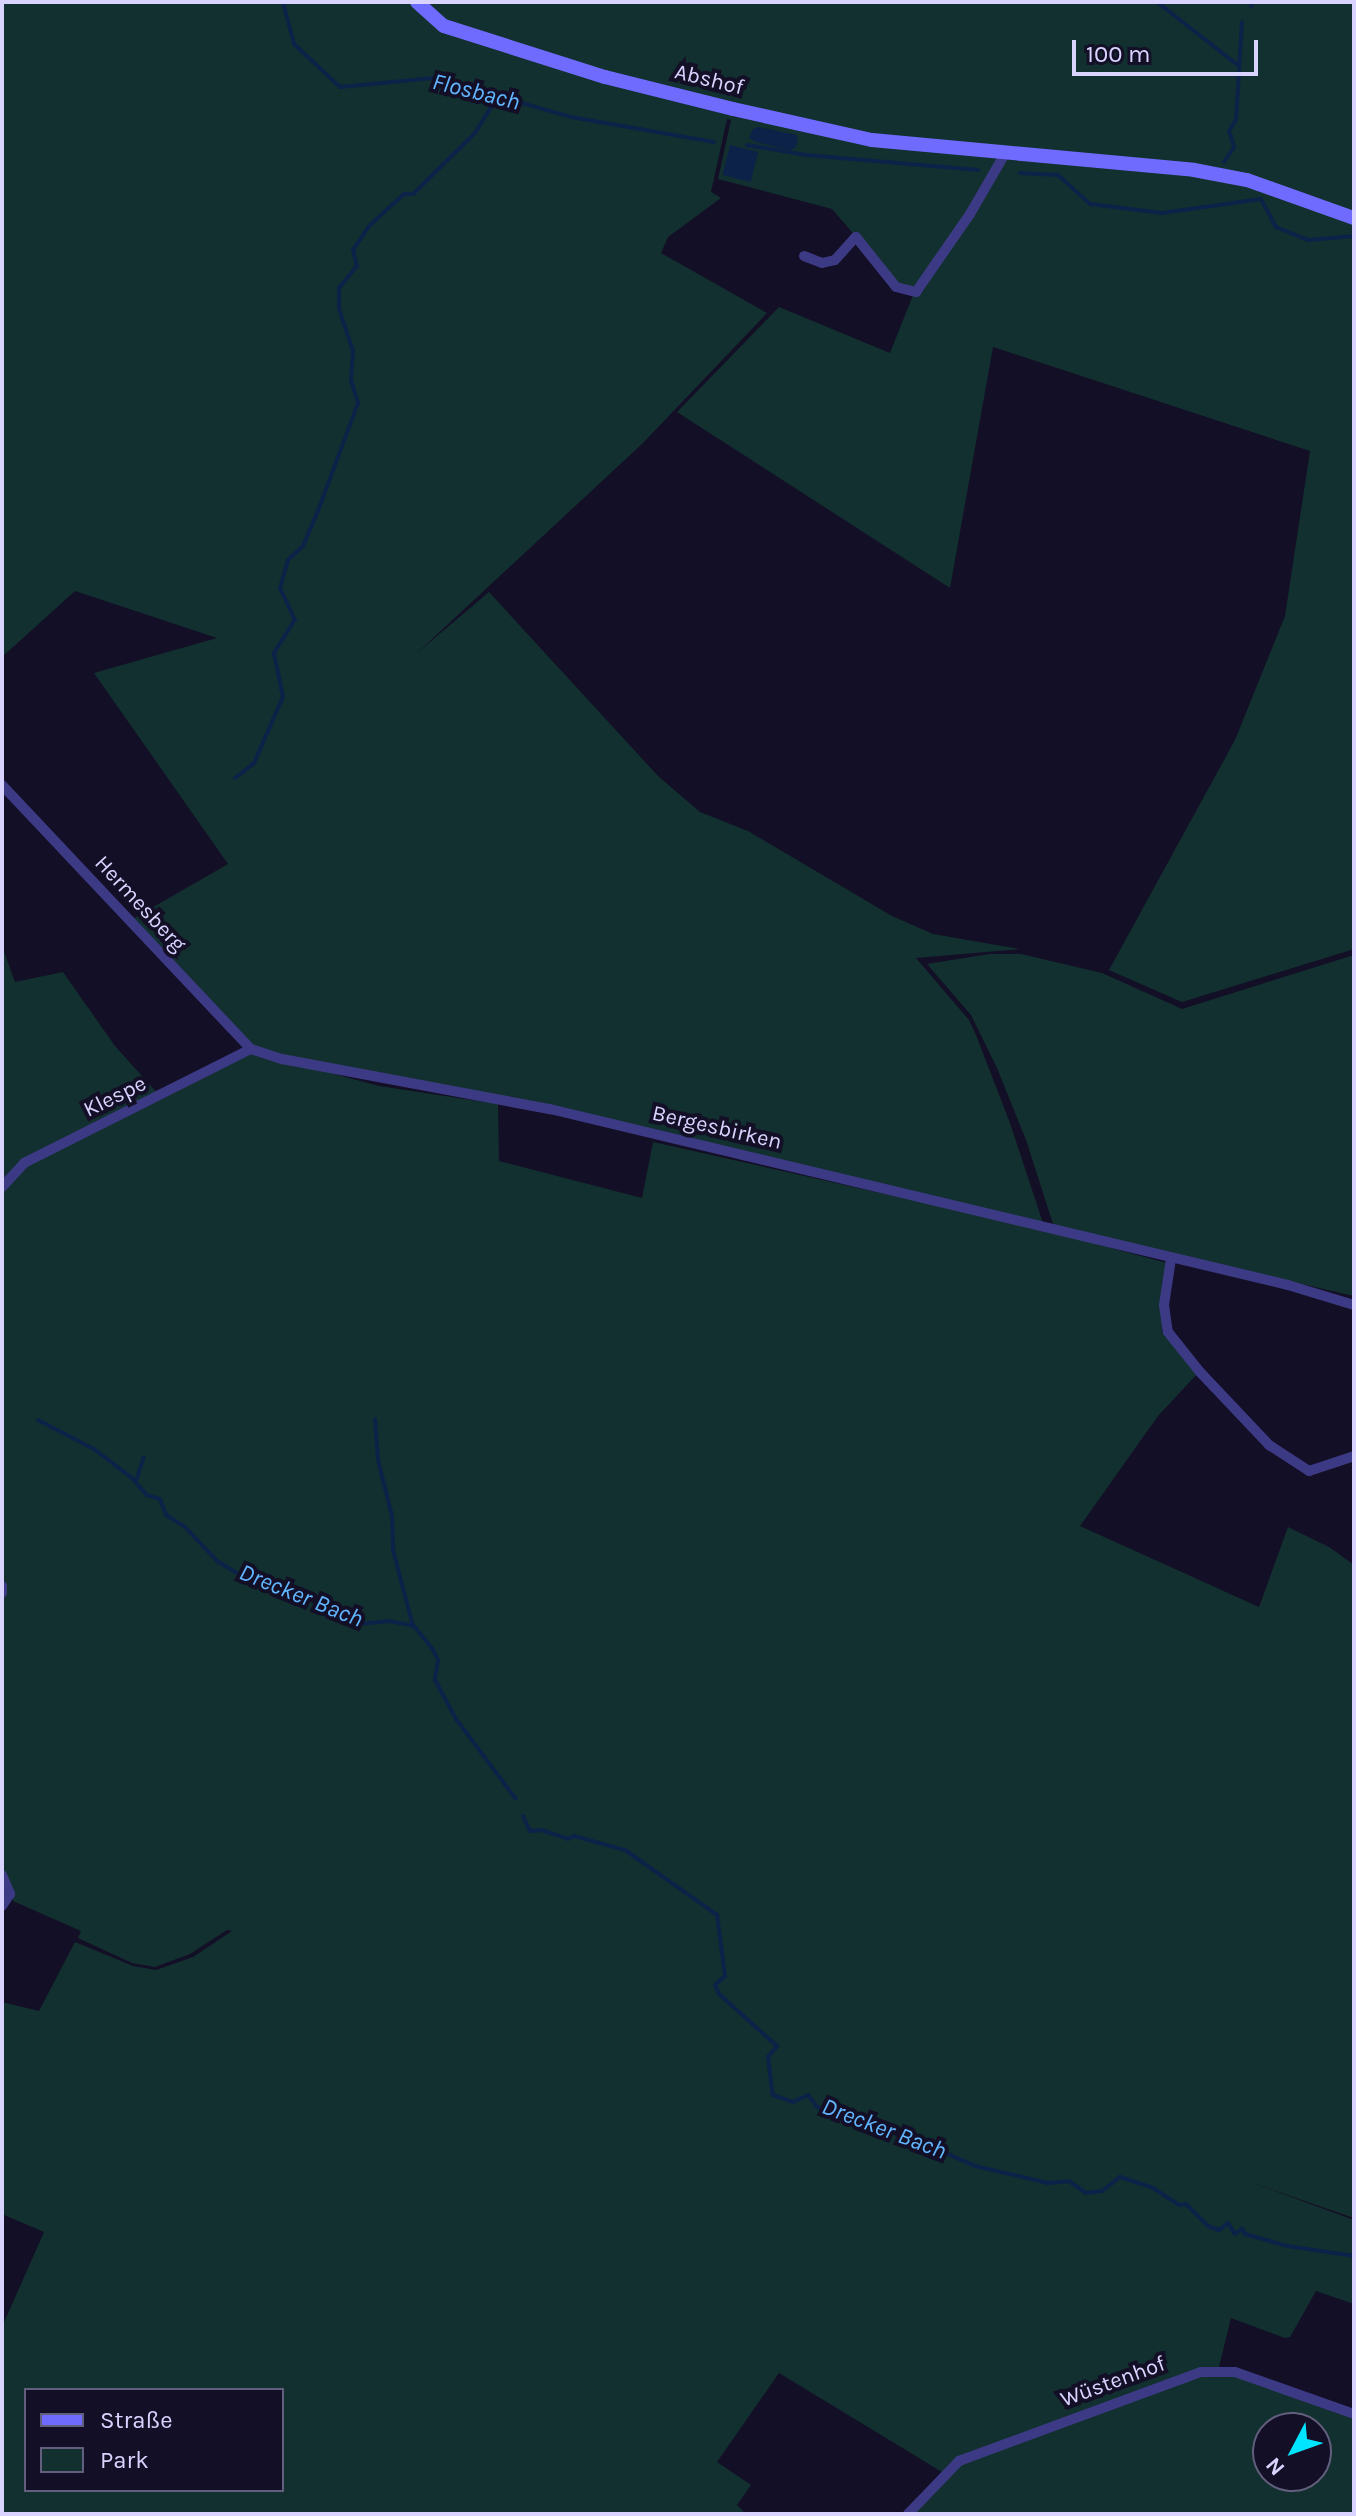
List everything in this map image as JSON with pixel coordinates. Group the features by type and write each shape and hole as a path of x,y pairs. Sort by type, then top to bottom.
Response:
{"street":[{"name":"Abshof","path":"417,2 444,26 605,77 872,140 1194,170 1247,180 1354,218"},
{"path":"804,256 822,263 835,260 856,237 896,287 916,292 970,214 1006,152"},
{"name":"Hermesberg","path":"2,785 251,1049"},
{"name":"Klespe","path":"2,1187 24,1163 251,1049"},
{"name":"Bergesbirken","path":"251,1049 282,1059 550,1109 1354,1305"},
{"path":"1171,1259 1164,1305 1168,1332 1200,1372 1269,1445 1309,1471 1354,1456"},
{"path":"2,1586 2,1593"},
{"path":"2,1875 10,1894 2,1906"},
{"name":"Wüstenhof","path":"908,2514 959,2461 1201,2372 1235,2372 1354,2414"}],"green space":[{"path":"2,2 1354,2 1354,949 1182,1002 1109,970 1235,740 1285,616 1310,451 993,347 950,588 677,412 779,307 890,353 915,290 898,285 832,209 718,179 731,120 727,119 711,192 721,198 668,237 661,253 767,313 642,444 417,653 489,592 658,776 700,812 748,831 892,916 933,934 1020,949 916,958 969,1020 1010,1123 1043,1223 573,1111 251,1049 129,921 228,864 94,673 217,638 75,591 2,657"},
{"path":"2,946 15,982 63,972 115,1046 159,1095 23,1163 2,1184"},
{"path":"989,954 1021,954 1102,973 1182,1009 1354,955 1354,1296 1054,1227 1026,1140 997,1068 971,1015 927,964"},
{"path":"252,1052 379,1086 498,1104 499,1161 642,1198 653,1142 1037,1228 1167,1263 1162,1284 1162,1332 1198,1373 1158,1416 1080,1526 1259,1607 1288,1527 1329,1547 1354,1565 1354,2218 1250,2182 1354,2220 1354,2304 1316,2291 1290,2337 1285,2338 1231,2318 1219,2367 1201,2369 950,2463 942,2472 779,2373 717,2462 751,2485 737,2505 746,2514 2,2514 2,2327 44,2232 2,2214 2,2002 39,2011 75,1942 133,1966 156,1970 193,1957 232,1931 227,1930 190,1954 155,1967 132,1963 78,1938 81,1931 13,1901 13,1889 2,1868 2,1599 6,1589 2,1573 2,1192 27,1166"},
{"path":"1202,2376 1237,2376 1354,2416 1354,2514 911,2514 960,2465"}],"water":[{"path":"758,127 797,135 795,148 789,150 749,138 753,129"},
{"path":"730,145 758,152 751,182 723,175"}],"waterway":[{"name":"Flosbach","path":"283,2 294,44 340,87 434,78 571,117 714,142"},
{"path":"1157,2 1239,66"},
{"path":"1251,6 1253,2"},
{"path":"1224,162 1234,147 1229,131 1236,120 1242,22"},
{"path":"235,778 254,763 283,697 274,653 295,620 280,588 288,560 303,546 316,516 358,403 351,380 353,351 339,309 339,288 357,266 353,250 370,225 404,194 413,194 475,133 498,96"},
{"name":"Flosbach","path":"747,145 806,155 978,170"},
{"name":"Flosbach","path":"1020,173 1058,175 1090,204 1162,213 1261,199 1276,227 1309,240 1354,236"},
{"path":"375,1419 378,1460 392,1516 393,1550 413,1626"},
{"name":"Drecker Bach","path":"38,1420 94,1449 132,1478 147,1495 160,1499 166,1515 185,1527 217,1561 239,1574 312,1597 360,1624 389,1621 414,1626 438,1660 435,1680 456,1719 515,1798"},
{"path":"136,1481 144,1457"},
{"name":"Drecker Bach","path":"523,1816 530,1831 541,1830 568,1839 574,1836 625,1850 717,1915 725,1976 715,1985 719,1994 777,2046 768,2057 773,2095 793,2102 808,2095 817,2107 898,2132 975,2166 1048,2183 1069,2181 1086,2193 1102,2191 1120,2177 1153,2188 1179,2205 1186,2204 1208,2226 1219,2230 1228,2223 1235,2234 1242,2229 1245,2234 1287,2246 1354,2256"}]}
